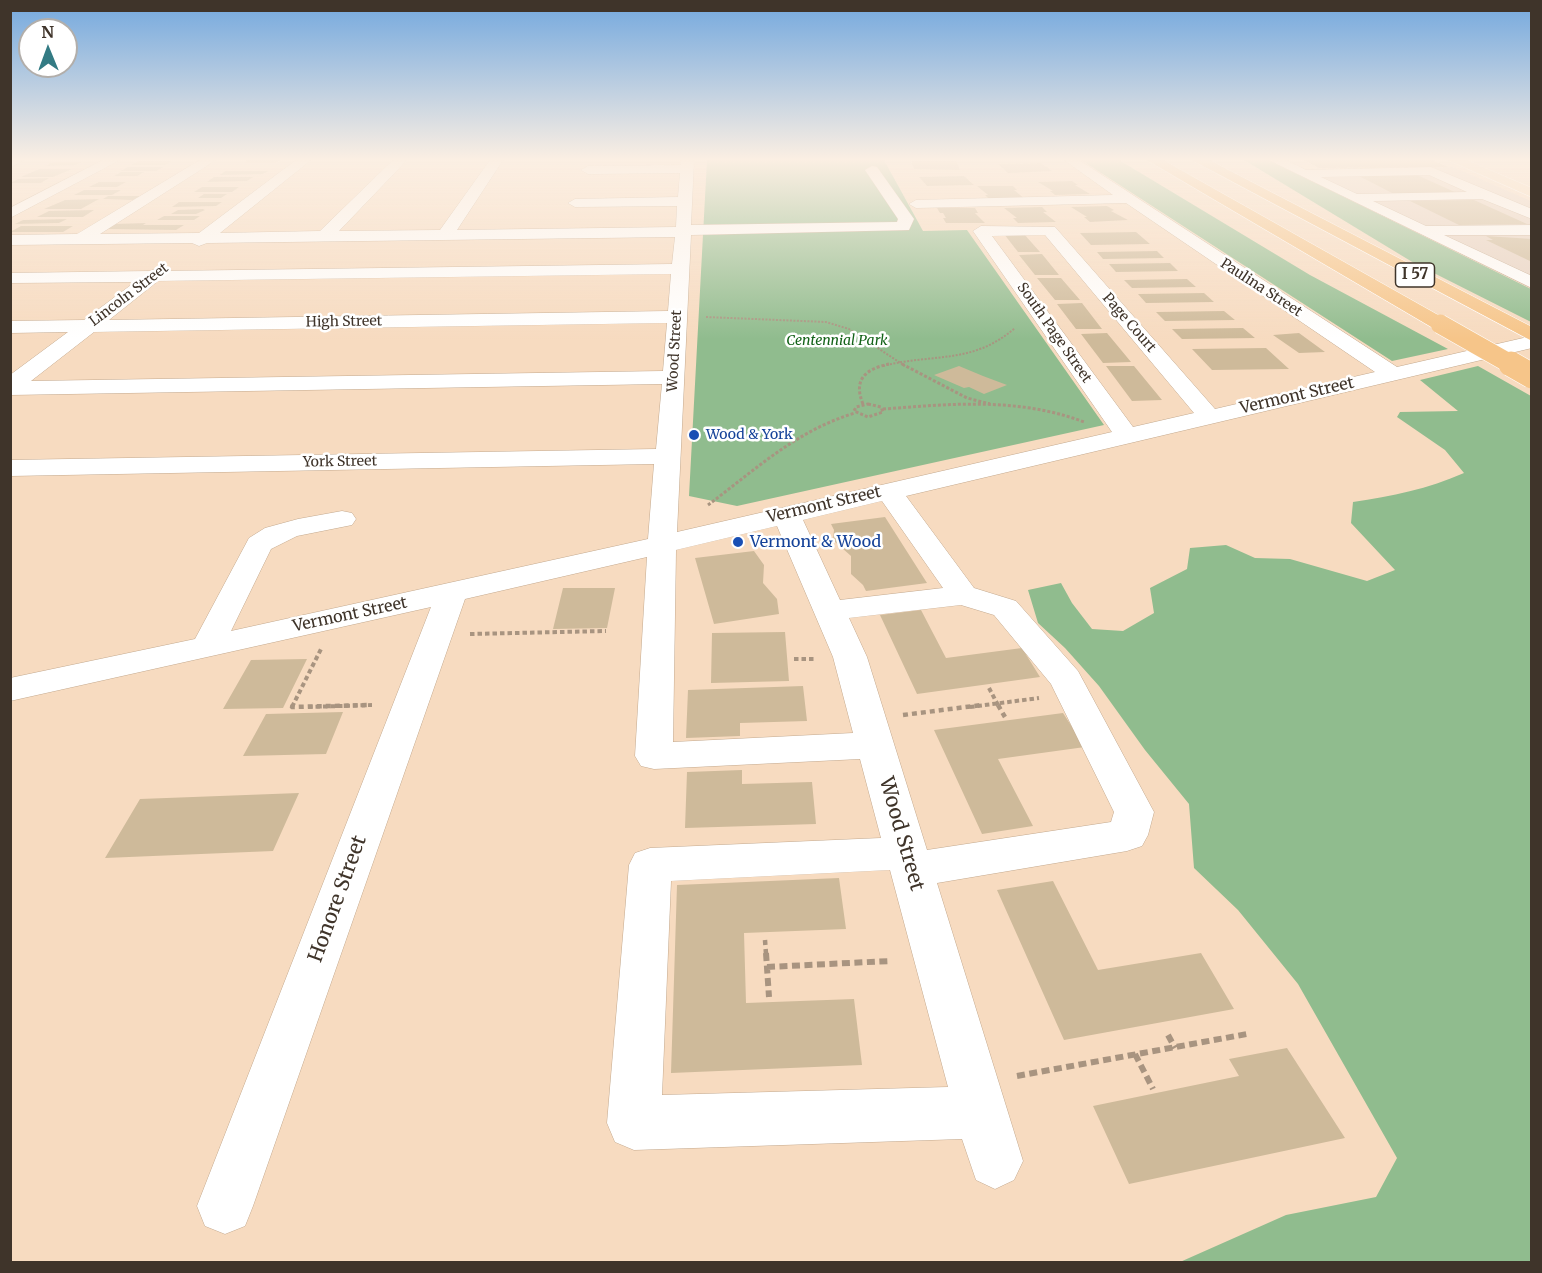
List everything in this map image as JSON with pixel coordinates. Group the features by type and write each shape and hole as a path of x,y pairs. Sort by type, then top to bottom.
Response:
{"highway":[{"name":"I 57","path":"1249,219 1532,376"},
{"name":"I 57","path":"1309,219 1532,335"},
{"path":"1317,219 1340,236"}],"street":[{"path":"81,239 113,219"},
{"name":"Lincoln Street","path":"10,387 228,219"},
{"path":"325,236 342,219"},
{"path":"445,235 456,219"},
{"path":"10,240 445,235 500,219"},
{"path":"647,219 683,231 903,227 906,219"},
{"name":"Wood Street","path":"684,219 662,542 654,756 875,746"},
{"name":"Paulina Street","path":"1157,219 1393,374"},
{"path":"1399,219 1532,283"},
{"path":"1436,219 1459,231"},
{"path":"1417,228 1459,231 1532,230"},
{"name":"South Page Street","path":"1049,231 981,231 1126,435"},
{"name":"Page Court","path":"1049,231 1209,416"},
{"path":"10,278 681,269"},
{"name":"High Street","path":"10,327 677,317"},
{"name":"Vermont Street","path":"10,690 452,593 662,542 1532,342"},
{"path":"10,387 674,377"},
{"name":"York Street","path":"10,468 669,456"},
{"path":"888,490 963,595"},
{"name":"Wood Street","path":"786,514 850,657 995,1161"},
{"path":"207,646 259,544 264,539 282,532 342,519"},
{"name":"Honore Street","path":"225,1206 452,593"},
{"path":"829,611 963,595 1005,608 1066,679 1134,812 1127,835 909,861 650,865 634,1123 981,1112"}],"path":[{"path":"706,317 826,322 849,329 898,362 947,388 990,404"},
{"path":"863,404 858,391 860,380 874,369 898,362 960,356 990,346 1015,328"},
{"path":"855,412 856,406 863,404 873,405 883,410 990,404 1033,406 1085,422"},
{"path":"708,506 802,433 840,416 855,412 870,417 882,414 883,410"},
{"path":"466,634 606,631"},
{"path":"325,640 292,707 372,705"},
{"path":"794,659 817,659"},
{"path":"989,688 1005,717"},
{"path":"903,715 1049,696"},
{"path":"765,940 769,997"},
{"path":"767,967 890,961"},
{"path":"1017,1076 1247,1034"},
{"path":"1168,1035 1175,1048"},
{"path":"1135,1054 1153,1089"}],"shaded area":[{"path":"1409,219 1531,219 1531,277"}],"green space":[{"name":"Centennial Park","path":"704,219 917,219 923,231 967,230 1104,425 737,506 689,496"},
{"path":"1173,219 1218,219 1310,275 1448,349 1392,361"},
{"path":"1342,219 1390,219 1531,289 1531,322 1414,263"},
{"path":"1478,366 1531,396 1531,1262 1180,1262 1286,1215 1376,1197 1397,1158 1298,984 1238,910 1194,868 1189,804 1145,750 1099,686 1065,648 1038,623 1028,590 1061,583 1072,603 1092,629 1123,631 1154,613 1150,588 1187,569 1190,548 1226,545 1255,558 1290,559 1367,581 1395,570 1351,523 1353,502 1410,491 1464,473 1445,450 1397,417 1400,412 1458,411 1420,380"}],"building":[{"path":"66,219 59,223 15,224 23,220"},
{"path":"944,219 981,219 985,223 946,223"},
{"path":"1014,219 1053,219 1056,222 1018,223"},
{"path":"1087,219 1128,220 1090,222"},
{"path":"1448,219 1517,219 1527,224 1459,225"},
{"path":"146,223 143,225 184,225 176,230 106,229 114,224"},
{"path":"21,226 73,226 63,232 10,232"},
{"path":"1136,232 1150,244 1091,245 1080,233"},
{"path":"1004,234 1024,234 1040,252 1018,252"},
{"path":"1486,236 1532,239 1532,262 1486,240 1493,240"},
{"path":"1157,251 1164,258 1103,259 1097,252"},
{"path":"1042,254 1059,275 1035,275 1019,255"},
{"path":"1170,263 1178,271 1116,272 1109,264"},
{"path":"1037,278 1061,278 1080,300 1055,300"},
{"path":"1187,279 1196,287 1132,288 1124,280"},
{"path":"1204,293 1214,302 1146,303 1138,294"},
{"path":"1082,303 1102,329 1076,329 1057,304"},
{"path":"1224,311 1235,320 1165,321 1156,312"},
{"path":"1243,328 1255,338 1182,339 1172,329"},
{"path":"1107,333 1131,362 1103,363 1081,334"},
{"path":"1299,333 1325,352 1299,353 1273,335"},
{"path":"1266,348 1289,369 1212,370 1192,349"},
{"path":"959,366 1007,385 984,394 934,375"},
{"path":"1106,366 1134,366 1162,400 1132,401"},
{"path":"885,517 927,583 866,591 851,574 851,556 833,540 834,530 831,524"},
{"path":"754,551 764,565 763,583 777,599 779,614 714,624 695,558"},
{"path":"563,588 615,588 607,628 553,629"},
{"path":"921,610 946,658 1022,648 1040,677 917,694 880,615"},
{"path":"785,632 789,681 711,683 712,633"},
{"path":"307,659 283,708 223,709 251,660"},
{"path":"803,686 807,721 740,723 740,736 686,738 688,690"},
{"path":"343,712 326,754 243,756 266,714"},
{"path":"1063,713 1085,747 998,759 1033,826 982,834 934,730"},
{"path":"742,770 742,784 812,782 816,824 685,828 687,772"},
{"path":"299,793 273,851 105,858 140,799"},
{"path":"839,878 846,929 744,933 746,1003 854,999 862,1065 671,1073 677,885"},
{"path":"1053,881 1098,970 1201,953 1234,1009 1064,1040 997,890"},
{"path":"1287,1048 1345,1138 1129,1184 1093,1106 1239,1076 1229,1059"}],"place":[{"name":"Wood & York","path":"694,435"},
{"name":"Vermont & Wood","path":"738,542"}]}
